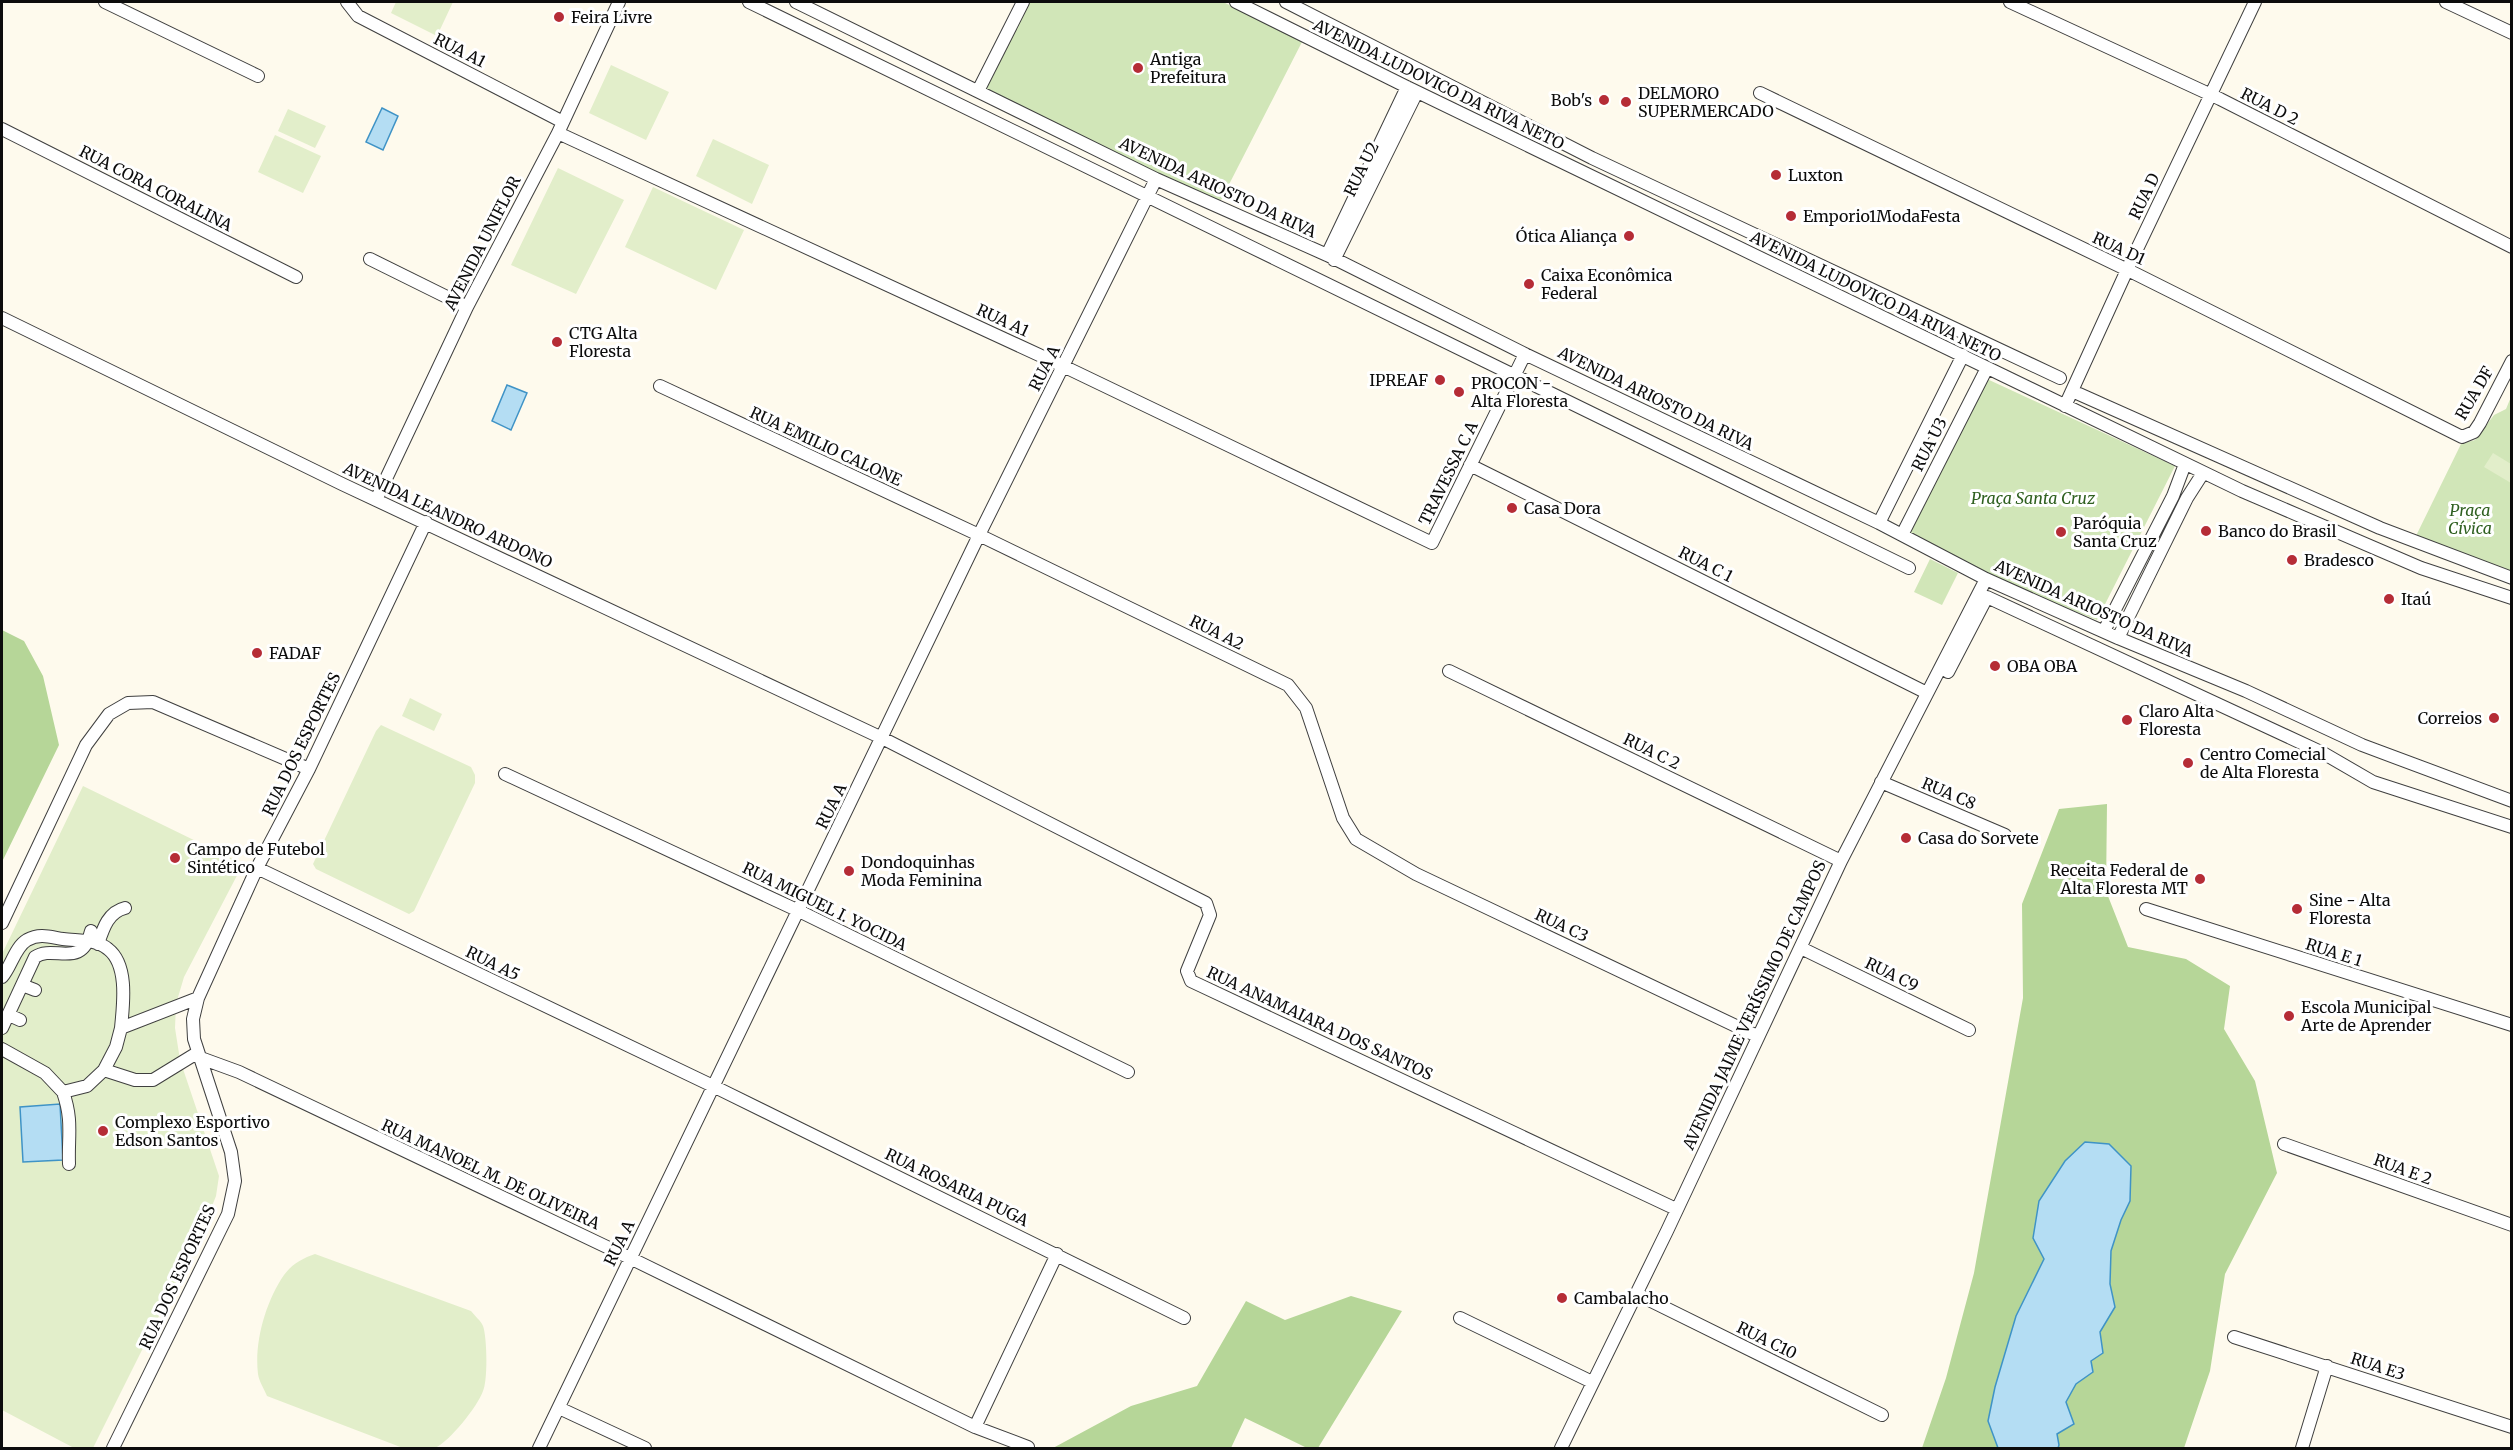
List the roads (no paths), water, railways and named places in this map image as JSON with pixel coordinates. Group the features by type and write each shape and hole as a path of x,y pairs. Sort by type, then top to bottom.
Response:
{"street":[{"path":"105,2 258,76"},
{"name":"RUA A1","path":"347,2 358,16 561,127 1432,543"},
{"name":"AVENIDA UNIFLOR","path":"376,500 467,307 561,127 618,2"},
{"path":"749,2 1909,568"},
{"name":"AVENIDA ARIOSTO DA RIVA","path":"796,2 1156,179 1330,257 1525,354 1879,523 1986,579 2118,638 2246,691 2362,745 2511,801"},
{"path":"978,91 1023,2"},
{"name":"AVENIDA LUDOVICO DA RIVA NETO","path":"1236,2 1412,90 2203,473 2421,568 2511,598"},
{"path":"1286,2 1592,158 2060,378"},
{"name":"RUA D 2","path":"2010,2 2211,95 2511,247"},
{"name":"RUA D","path":"2065,406 2255,2"},
{"path":"2446,2 2511,33"},
{"name":"RUA U2","path":"1330,257 1412,90"},
{"name":"RUA D1","path":"1760,93 2127,270 2462,437"},
{"name":"RUA CORA CORALINA","path":"2,129 296,277"},
{"name":"RUA A","path":"539,1449 979,535 1156,179"},
{"path":"370,259 467,307"},
{"name":"AVENIDA LEANDRO ARDONO","path":"2,318 376,500 882,738"},
{"name":"TRAVESSA C A","path":"1432,543 1525,354"},
{"name":"RUA U3","path":"1879,523 1963,355"},
{"name":"RUA DF","path":"2462,437 2474,432 2480,423 2511,361"},
{"name":"RUA U3","path":"1902,535 1987,368"},
{"name":"RUA EMILIO CALONE","path":"660,386 979,535"},
{"path":"2079,394 2380,528 2511,578"},
{"path":"2104,631 2173,496 2185,464"},
{"name":"RUA C 1","path":"1470,465 1927,693"},
{"path":"2118,638 2187,498 2203,473"},
{"name":"RUA DOS ESPORTES","path":"113,1449 228,1214 235,1181 231,1152 198,1055 193,1019 198,998 257,868 309,769 426,522"},
{"name":"RUA A2","path":"979,535 1288,686 1306,708 1343,818 1356,839"},
{"path":"2144,550 2157,558"},
{"name":"AVENIDA JAIME VERÍSSIMO DE CAMPOS","path":"1561,1449 1637,1294 1841,861 1986,579"},
{"path":"1948,672 1987,597 2323,753 2373,782 2511,827"},
{"name":"RUA C 2","path":"1449,671 1841,861"},
{"path":"2,923 86,745 109,714 128,703 153,702 309,769"},
{"name":"RUA ANAMAIARA DOS SANTOS","path":"882,738 1206,903 1210,915 1187,971 1191,981 1676,1209"},
{"name":"RUA MIGUEL I. YOCIDA","path":"505,774 799,911 1128,1072"},
{"name":"RUA C8","path":"1881,782 2005,835"},
{"name":"RUA C3","path":"1356,839 1416,874 1757,1036"},
{"name":"RUA A5","path":"257,868 715,1087"},
{"path":"2,1028 14,1018 22,985 35,957 41,953 70,954 81,949 116,910 125,908"},
{"name":"RUA E 1","path":"2146,909 2511,1025"},
{"path":"2,977 25,940 38,935 92,939 108,948 116,957 122,976 124,994 121,1028 116,1047 104,1070 87,1086 63,1092"},
{"name":"RUA C9","path":"1801,948 1969,1030"},
{"path":"22,985 34,990"},
{"path":"121,1028 198,998"},
{"path":"2,1048 45,1073 63,1092 71,1130 69,1164"},
{"path":"104,1070 135,1080 153,1080 198,1055"},
{"name":"RUA MANOEL M. DE OLIVEIRA","path":"198,1055 630,1258 975,1427 1028,1447"},
{"name":"RUA ROSARIA PUGA","path":"715,1087 1184,1318"},
{"name":"RUA E 2","path":"2284,1144 2511,1225"},
{"path":"975,1427 1057,1254"},
{"name":"RUA C10","path":"1637,1294 1882,1415"},
{"path":"1460,1318 1592,1382"},
{"name":"RUA E3","path":"2234,1337 2511,1427"},
{"path":"2302,1449 2327,1366"},
{"path":"559,1408 645,1449"}],"water":[{"path":"382,108 398,116 383,150 366,142"},
{"path":"507,385 527,393 511,430 492,421"},
{"path":"60,1104 63,1160 23,1162 20,1107"},
{"path":"2085,1142 2109,1144 2131,1166 2130,1201 2111,1251 2110,1284 2115,1307 2100,1332 2103,1353 2091,1361 2093,1372 2076,1384 2066,1402 2074,1424 2057,1434 2058,1448 1998,1448 1988,1421 1995,1387 2016,1316 2044,1259 2033,1238 2039,1201 2065,1161"}],"place":[{"name":"Feira Livre","path":"559,17"},
{"name":"Antiga Prefeitura","path":"1138,68"},
{"name":"Bob's","path":"1604,100"},
{"name":"DELMORO SUPERMERCADO","path":"1626,102"},
{"name":"Luxton","path":"1776,175"},
{"name":"Emporio1ModaFesta","path":"1791,216"},
{"name":"Ótica Aliança","path":"1629,236"},
{"name":"Caixa Econômica Federal","path":"1529,284"},
{"name":"CTG Alta Floresta","path":"557,342"},
{"name":"IPREAF","path":"1440,380"},
{"name":"PROCON - Alta Floresta","path":"1459,392"},
{"name":"Casa Dora","path":"1512,508"},
{"name":"Banco do Brasil","path":"2206,531"},
{"name":"Paróquia Santa Cruz","path":"2061,532"},
{"name":"Bradesco","path":"2292,560"},
{"name":"Itaú","path":"2389,599"},
{"name":"FADAF","path":"257,653"},
{"name":"OBA OBA","path":"1995,666"},
{"name":"Correios","path":"2494,718"},
{"name":"Claro Alta Floresta","path":"2127,720"},
{"name":"Centro Comecial de Alta Floresta","path":"2188,763"},
{"name":"Casa do Sorvete","path":"1906,838"},
{"name":"Campo de Futebol Sintético","path":"175,858"},
{"name":"Dondoquinhas Moda Feminina","path":"849,871"},
{"name":"Receita Federal de Alta Floresta MT","path":"2200,879"},
{"name":"Sine - Alta Floresta","path":"2297,909"},
{"name":"Escola Municipal Arte de Aprender","path":"2289,1016"},
{"name":"Complexo Esportivo Edson Santos","path":"103,1131"},
{"name":"Cambalacho","path":"1562,1298"}],"park label":[{"name":"Praça Santa Cruz","path":"2033,498"},
{"name":"Praça Cívica","path":"2470,519"}]}
